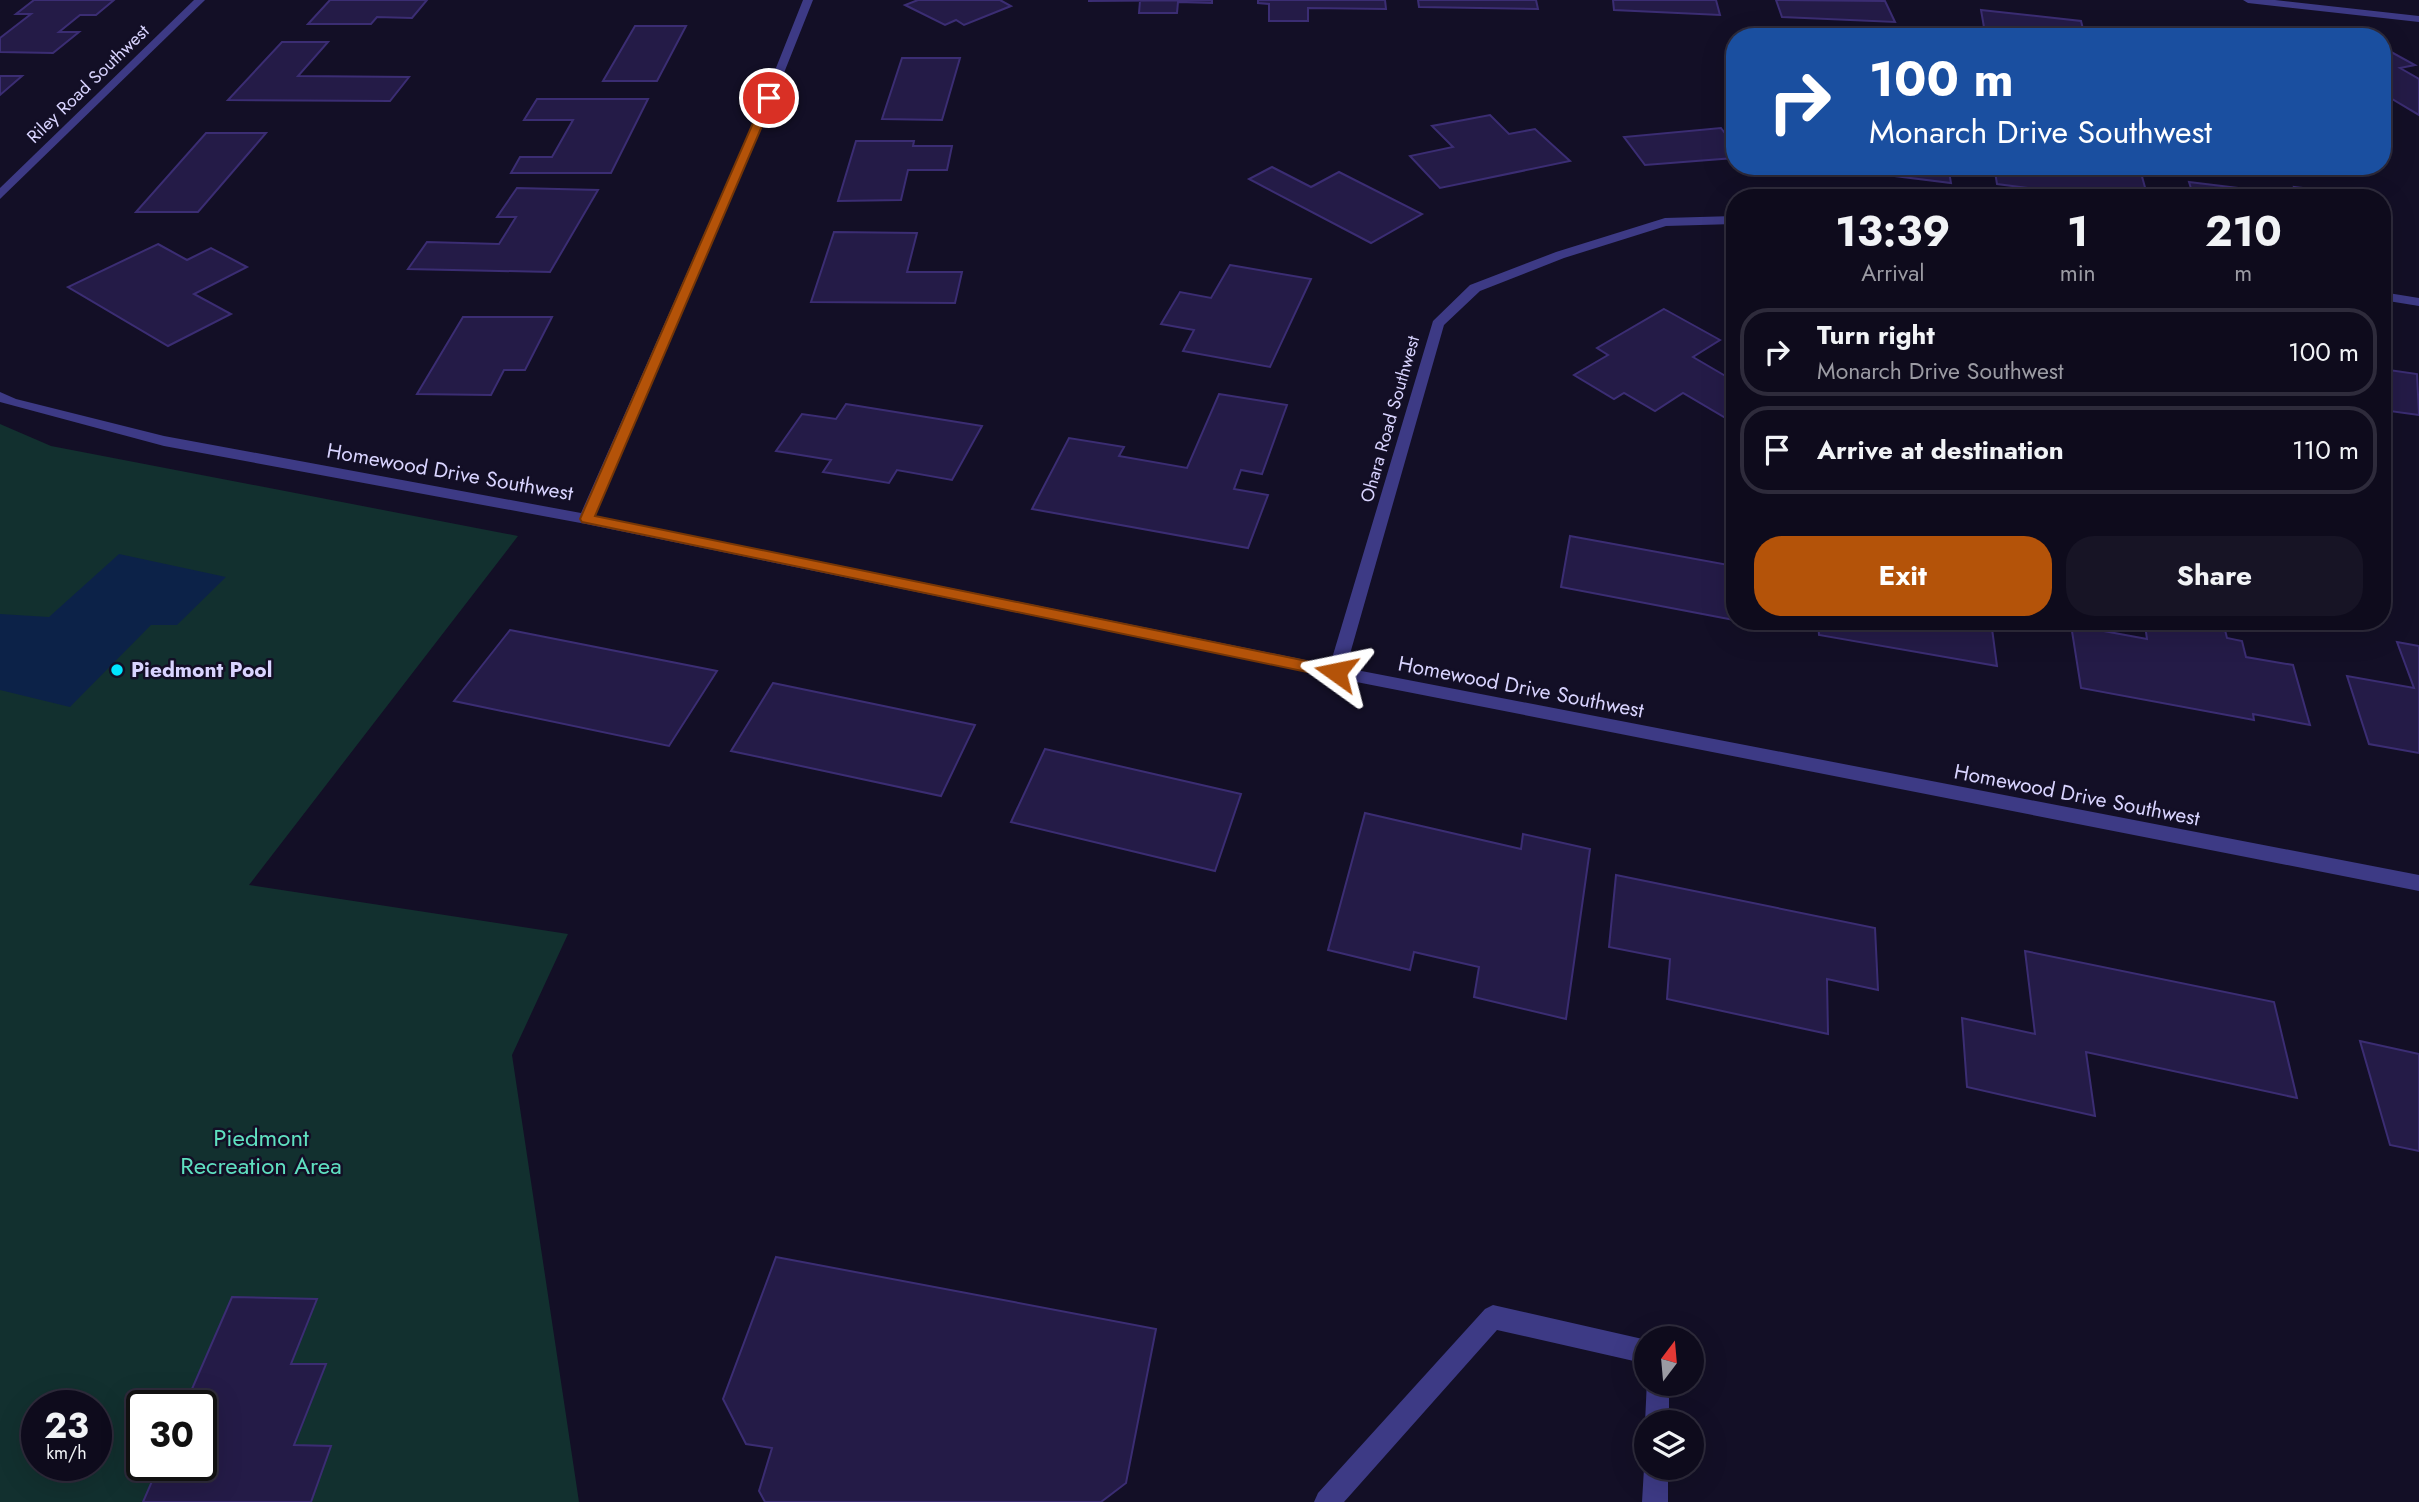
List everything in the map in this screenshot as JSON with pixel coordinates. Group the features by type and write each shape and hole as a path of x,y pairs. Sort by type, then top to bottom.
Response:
{"street":[{"name":"Riley Road Southwest","path":"0,195 201,0"},
{"path":"586,519 769,98 807,0"},
{"path":"2248,0 2419,19"},
{"name":"Ohara Road Southwest","path":"1336,672 1438,324 1475,288 1560,255 1665,222 1726,220"},
{"path":"2391,297 2419,302"},
{"name":"Homewood Drive Southwest","path":"0,396 11,402 164,441 586,519 1336,672 2419,883"},
{"path":"1326,1502 1493,1317 1634,1349"},
{"path":"1655,1502 1656,1480"}],"green space":[{"name":"Piedmont Recreation Area","path":"0,424 51,446 518,536 249,885 568,934 512,1055 579,1502 0,1502"}],"water":[{"path":"119,554 226,577 177,625 151,625 70,707 0,690 0,614 49,617"}],"building":[{"path":"34,0 114,0 96,15 80,15 59,32 79,32 53,53 0,52 0,38 31,14 16,14"},
{"path":"330,0 427,0 412,18 377,17 371,24 308,24"},
{"path":"918,0 1000,0 1011,6 964,25 956,20 945,25 905,5"},
{"path":"1212,0 1212,3 1178,2 1177,13 1139,13 1140,1 1088,1"},
{"path":"1258,0 1385,0 1386,9 1308,8 1308,21 1269,21 1269,4 1258,3"},
{"path":"1418,0 1536,0 1538,9 1419,7"},
{"path":"1613,0 1716,0 1720,15 1614,10"},
{"path":"1776,0 1885,1 1895,22 1782,17"},
{"path":"1981,10 2081,21 2083,28 1984,28"},
{"path":"635,26 686,26 657,81 603,81"},
{"path":"282,42 328,42 298,76 409,77 390,101 228,100"},
{"path":"2391,52 2415,65 2400,68 2419,79 2419,115 2391,98"},
{"path":"902,58 960,58 942,120 882,119"},
{"path":"0,76 22,76 0,95"},
{"path":"537,99 648,99 611,173 511,173 520,157 552,157 573,120 524,120"},
{"path":"1490,115 1509,134 1535,129 1570,161 1440,188 1410,156 1453,147 1432,126"},
{"path":"1721,128 1726,135 1726,159 1645,165 1624,137"},
{"path":"206,133 266,133 198,212 136,212"},
{"path":"856,141 914,141 913,146 952,146 947,170 908,170 901,200 838,201"},
{"path":"1272,167 1311,187 1339,172 1422,214 1371,243 1249,179"},
{"path":"1887,175 1950,175 1951,183"},
{"path":"1996,175 2142,175 2145,189 2036,189 1997,184"},
{"path":"2189,182 2247,189 2191,189"},
{"path":"517,188 598,190 550,272 408,269 427,242 499,244 516,217 497,217"},
{"path":"834,232 917,233 907,272 962,272 955,303 811,302"},
{"path":"158,244 187,260 211,248 247,267 194,294 231,314 168,346 68,287"},
{"path":"1230,265 1311,279 1270,367 1183,351 1194,330 1161,324 1180,292 1211,298"},
{"path":"1664,309 1720,340 1693,357 1726,376 1726,416 1724,417 1683,393 1655,411 1624,393 1614,399 1574,375 1608,355 1597,348"},
{"path":"463,317 552,317 525,370 504,370 491,395 417,394"},
{"path":"2391,370 2417,374 2419,415 2391,411"},
{"path":"1219,394 1287,405 1262,474 1241,470 1234,489 1268,495 1248,548 1032,509 1069,438 1124,447 1119,456 1187,468"},
{"path":"846,404 982,426 952,480 897,470 889,483 823,472 831,460 776,451 802,414 836,419"},
{"path":"1570,536 1726,565 1726,618 1561,587"},
{"path":"510,630 717,671 669,746 454,701"},
{"path":"1819,630 1992,630 1997,666 1819,635"},
{"path":"2072,630 2098,630 2147,639 2146,630 2225,630 2227,638 2242,641 2246,657 2293,665 2310,725 2253,714 2254,720 2081,688"},
{"path":"2397,642 2419,646 2419,753 2369,744 2347,676 2414,688"},
{"path":"773,683 975,725 941,796 731,751"},
{"path":"1045,749 1241,794 1215,871 1011,822"},
{"path":"1365,813 1521,849 1523,834 1590,849 1566,1019 1474,997 1479,967 1414,952 1410,970 1328,950"},
{"path":"1616,875 1875,928 1878,990 1827,979 1828,1034 1667,999 1670,959 1609,947"},
{"path":"2025,951 2274,1002 2297,1098 2086,1052 2095,1116 1967,1087 1962,1018 2035,1034"},
{"path":"2360,1041 2419,1054 2419,1151 2390,1145"},
{"path":"776,1257 1156,1329 1126,1483 1101,1502 765,1502 759,1491 772,1448 746,1444 723,1399"},
{"path":"232,1297 317,1299 291,1364 326,1364 294,1445 331,1446 311,1502 143,1502 152,1481 217,1481 217,1390 192,1390"}],"place":[{"name":"Piedmont Pool","path":"117,670"}],"route":[{"path":"769,98 586,519 1336,672"}]}
